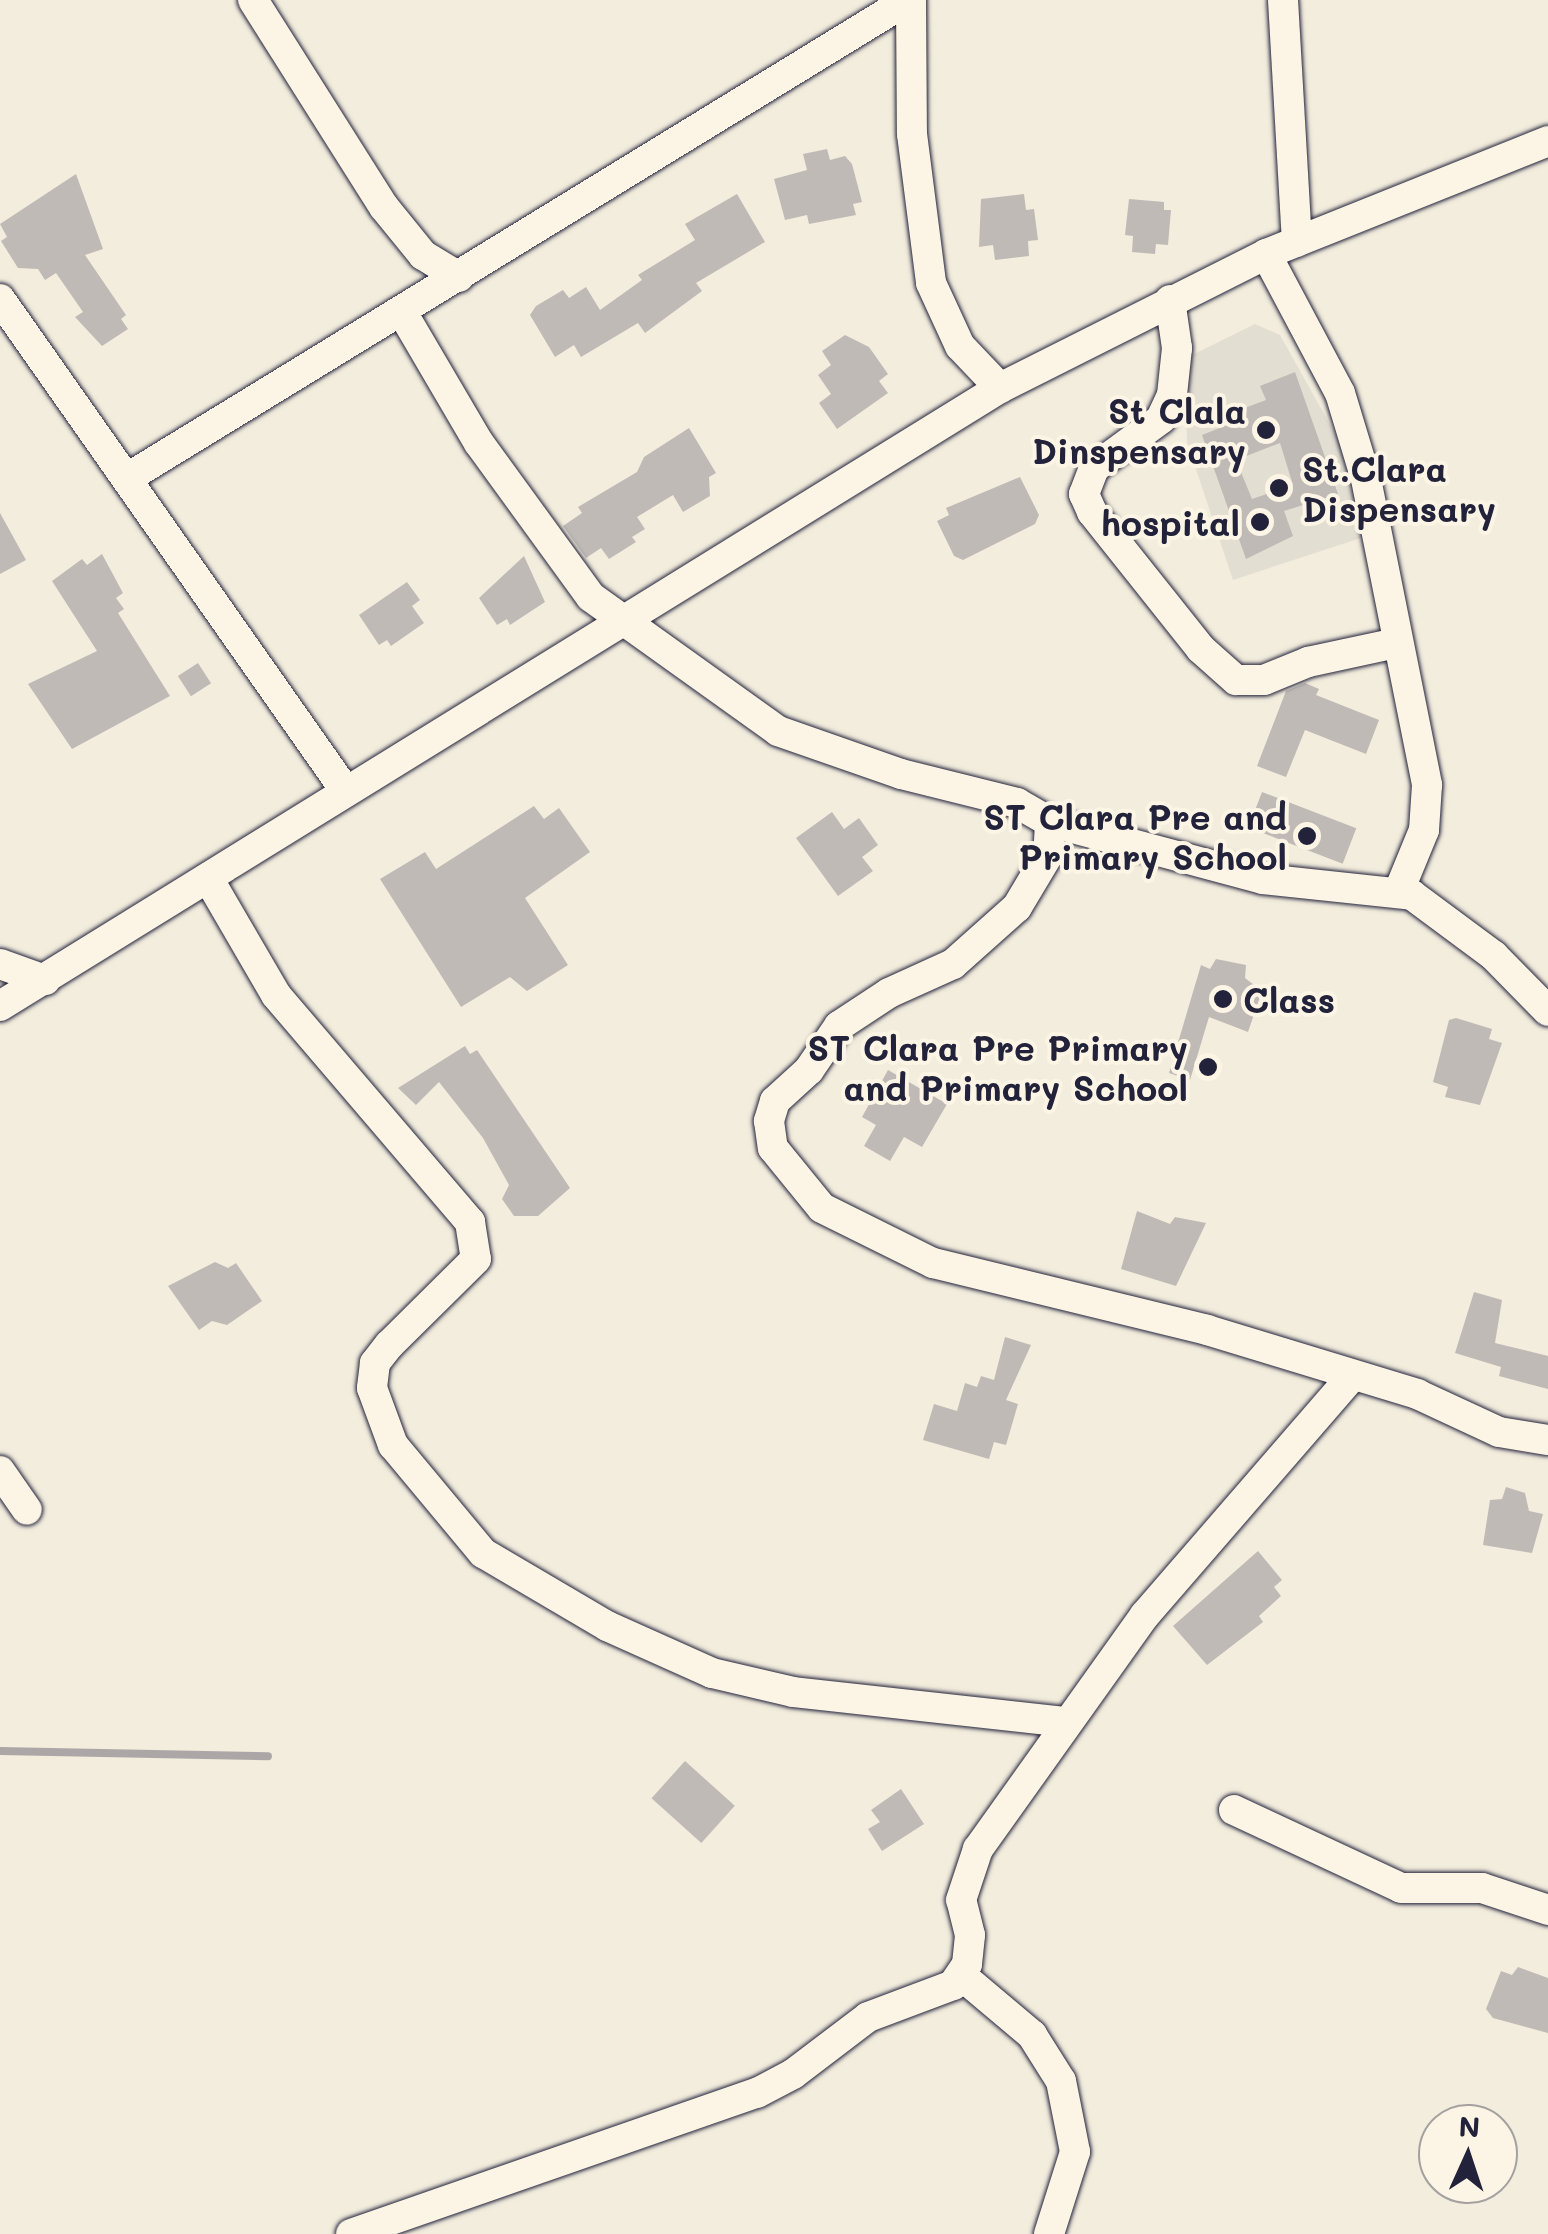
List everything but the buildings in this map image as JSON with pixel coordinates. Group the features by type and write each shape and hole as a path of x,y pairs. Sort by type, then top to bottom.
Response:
{"street":[{"path":"253,0 384,207 423,255 458,277"},
{"path":"129,477 910,0"},
{"path":"910,0 912,134 932,283 960,346 1000,388"},
{"path":"1282,0 1297,242"},
{"path":"0,1006 1000,388 1266,254 1548,141"},
{"path":"1266,254 1354,430 1427,785 1424,830 1398,891"},
{"path":"0,300 129,477 192,580 346,790"},
{"path":"1170,300 1177,348 1172,395 1161,419 1094,468 1084,494 1092,512 1200,649 1236,680 1264,680 1308,662 1397,643"},
{"path":"402,312 479,443 552,550 591,598 628,618 778,731 901,774 1017,802 1050,822 1263,879 1398,891 1461,930 1548,1011"},
{"path":"1050,822 1048,855 1017,907 952,964 889,993 840,1026 809,1070 775,1101 769,1121 773,1148 822,1208 934,1263 1207,1330 1416,1394 1499,1432 1548,1440"},
{"path":"208,878 276,995 470,1222 476,1259 389,1345 375,1363 372,1388 392,1445 464,1534 558,1601 712,1674 793,1692 1066,1722"},
{"path":"0,964 46,980"},
{"path":"962,1976 970,1935 961,1900 966,1871 1066,1722 1145,1615 1352,1376"},
{"path":"0,1470 27,1510"},
{"path":"1234,1810 1401,1888 1482,1888 1548,1910"},
{"path":"350,2234 757,2093 793,2074 868,2018 962,1976"},
{"path":"962,1976 1032,2035 1061,2081 1075,2152 1049,2234"}],"shaded area":[{"name":"St.Clara Dispensary","path":"1255,324 1280,335 1337,437 1370,535 1233,580 1187,442 1184,359"}],"waterway":[{"path":"0,1751 268,1756"}],"place":[{"name":"St Clala Dinspensary","path":"1266,430"},
{"name":"St.Clara Dispensary","path":"1279,488"},
{"name":"hospital","path":"1260,522"},
{"name":"ST Clara Pre and Primary School","path":"1307,836"},
{"name":"Class","path":"1223,999"},
{"name":"ST Clara Pre Primary and Primary School","path":"1208,1067"}]}
